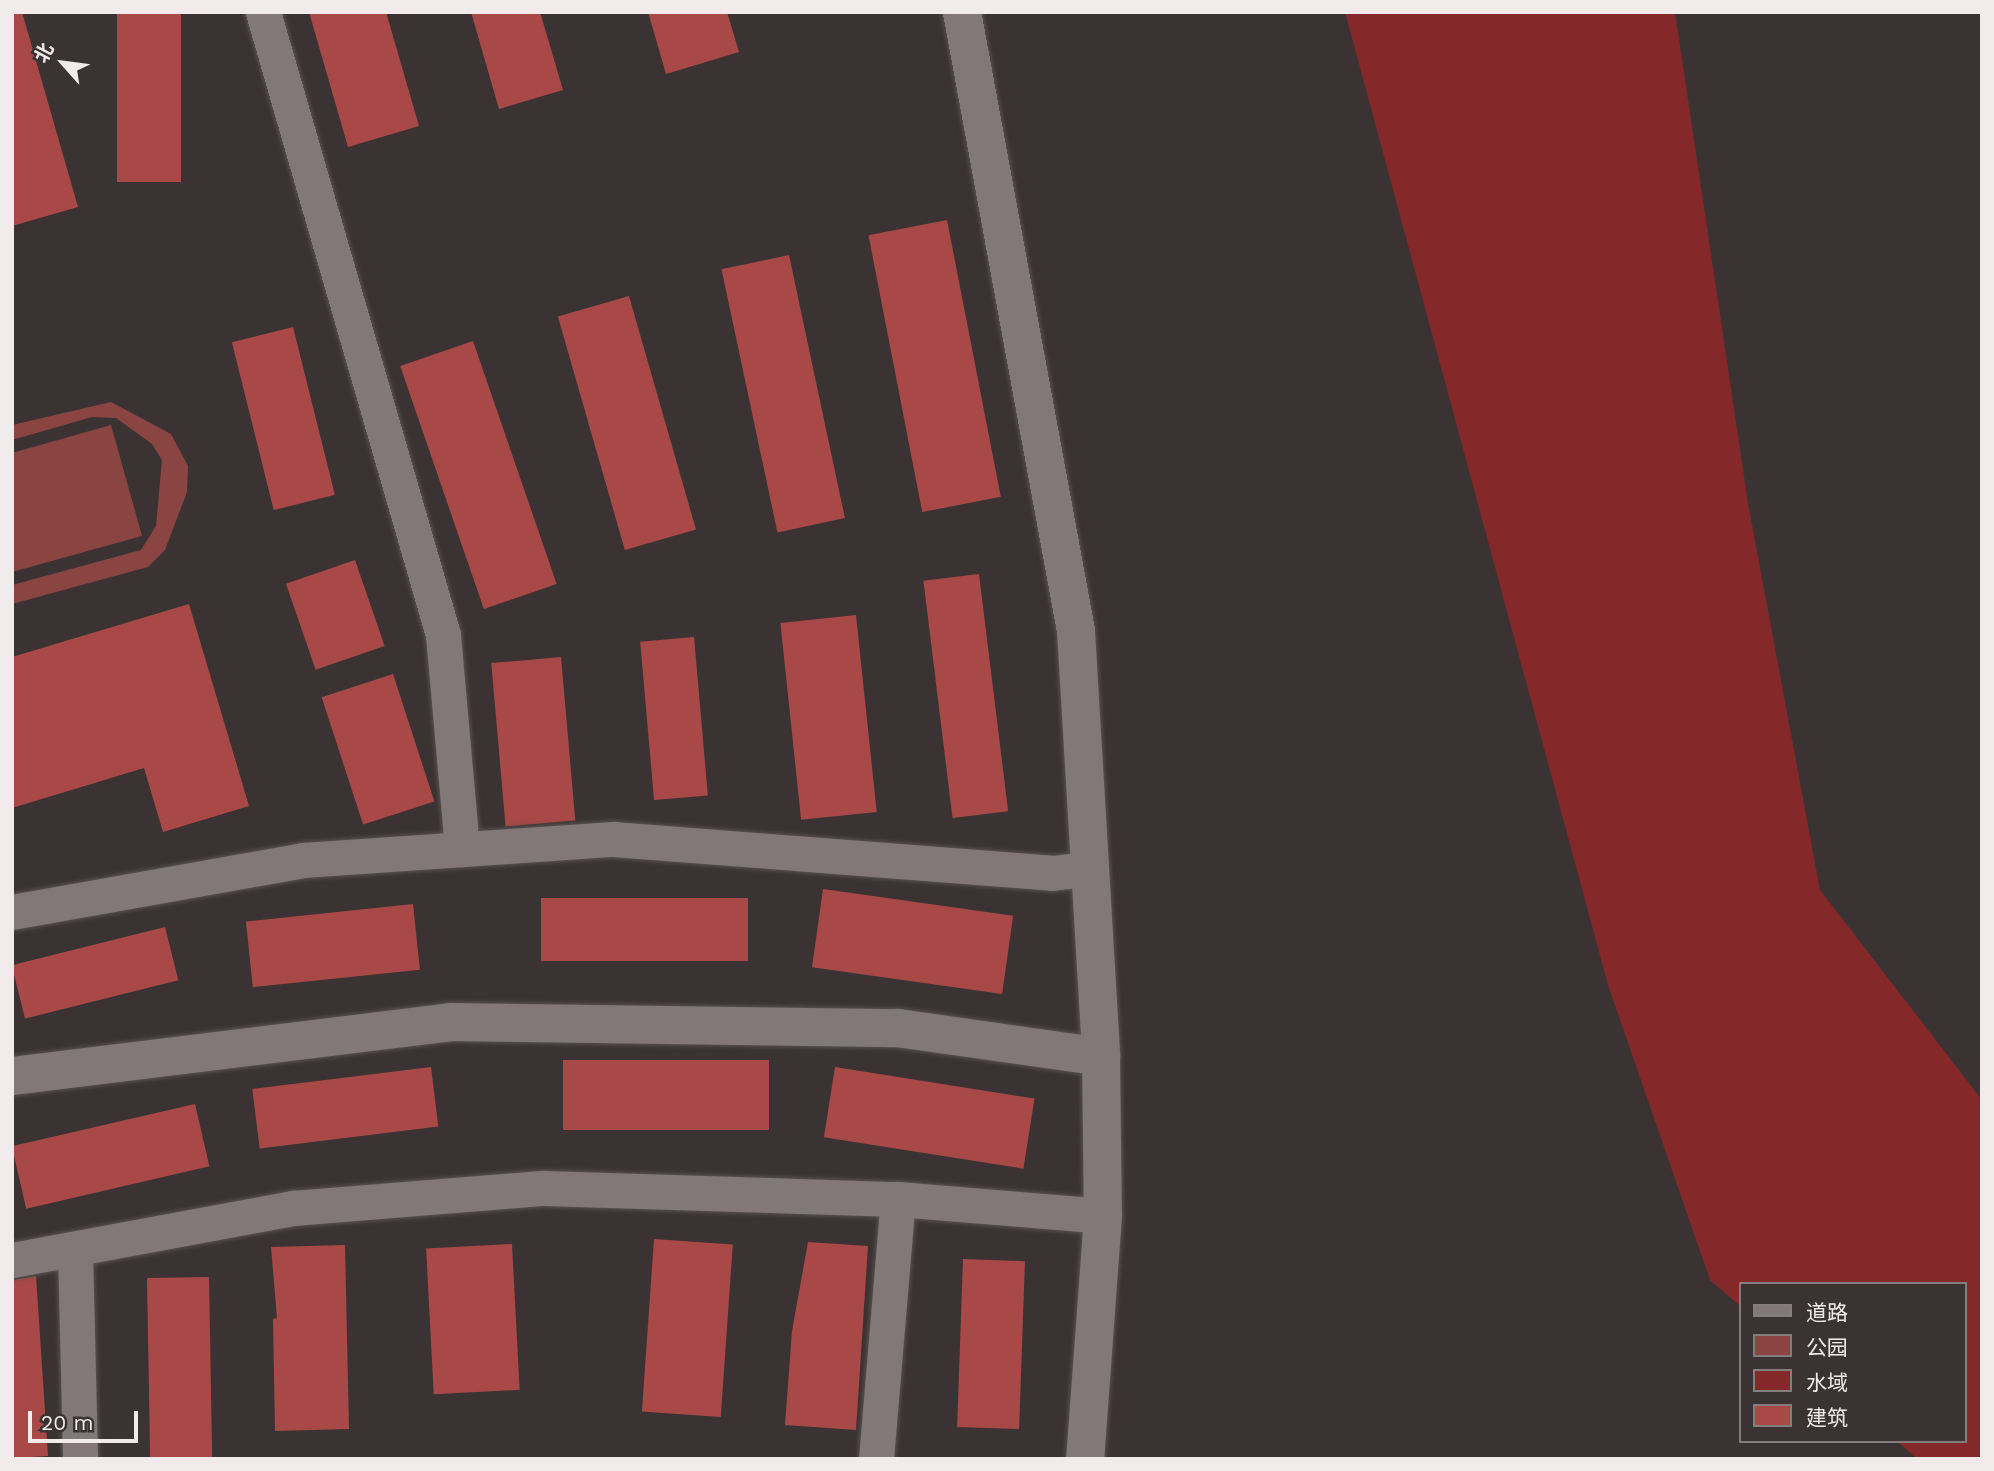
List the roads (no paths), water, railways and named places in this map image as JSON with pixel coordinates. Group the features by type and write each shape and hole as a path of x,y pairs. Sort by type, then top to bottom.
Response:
{"street":[{"path":"262,12 443,635 462,849"},
{"path":"962,12 1076,631 1101,1057 1103,1216 1085,1459"},
{"path":"12,912 303,860 612,839 1052,873 1090,868"},
{"path":"12,1076 451,1022 898,1028 1101,1057"},
{"path":"12,1260 75,1251 293,1208 544,1188 898,1199 1103,1216"},
{"path":"876,1459 898,1199"},
{"path":"75,1251 80,1459"}],"water":[{"path":"1345,12 1675,12 1748,503 1820,890 1982,1100 1982,1459 1917,1459 1899,1443 1966,1443 1966,1282 1738,1282 1738,1304 1710,1280 1608,985"}]}
